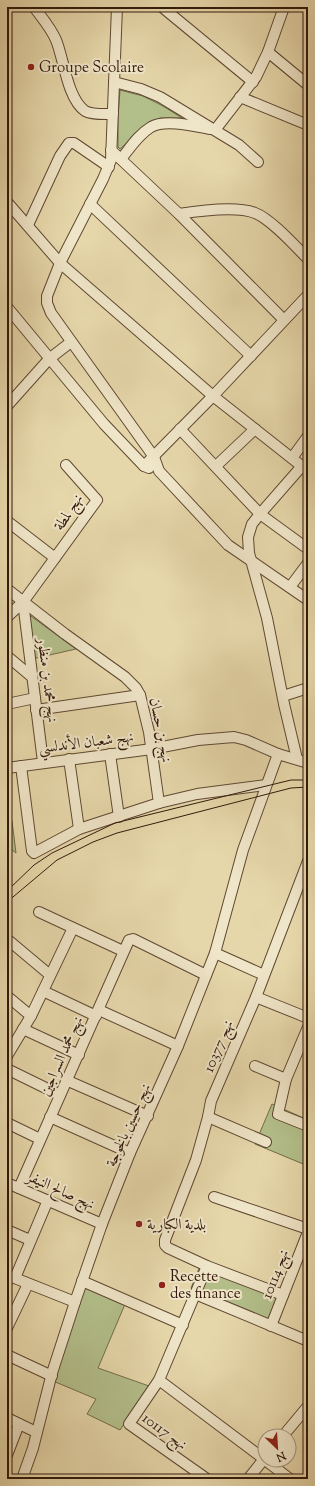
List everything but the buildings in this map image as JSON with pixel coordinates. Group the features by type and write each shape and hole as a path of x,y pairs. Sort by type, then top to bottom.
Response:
{"street":[{"path":"34,7 49,27 56,41 68,83 79,105 86,111 112,114"},
{"path":"117,7 111,160 109,167 60,262 47,296 47,303 51,313 71,342 154,457 158,472"},
{"path":"162,7 176,12 253,82"},
{"path":"215,130 253,82 268,52 284,7"},
{"path":"268,52 308,85"},
{"path":"114,82 149,92 184,110 242,147 258,162"},
{"path":"240,97 308,125"},
{"path":"121,159 134,142 156,125 180,124 215,130"},
{"path":"28,225 60,156 69,143 74,143 109,167"},
{"path":"111,150 179,214 284,320"},
{"path":"7,202 60,262 213,396 305,468 260,514 252,524 248,537 248,548 267,618 282,696 297,759"},
{"path":"90,204 251,356"},
{"path":"179,214 213,210 245,210 256,213 308,259"},
{"path":"144,466 308,296"},
{"path":"7,307 104,424 144,466 158,472 228,545 308,600"},
{"path":"7,406 49,359 71,342"},
{"path":"216,466 255,429"},
{"path":"180,430 216,466 260,514 308,549"},
{"path":"292,458 308,436"},
{"name":"نهج لمطة","path":"55,558 97,500 66,465"},
{"path":"7,521 55,558 23,602 7,617"},
{"path":"290,587 308,563"},
{"name":"نهج بن حسان","path":"7,589 131,682 140,695 146,718 152,749 159,803"},
{"name":"نهج محمد بن منظور","path":"23,602 43,762"},
{"path":"7,656 32,677"},
{"path":"280,684 303,689"},
{"path":"282,696 303,689"},
{"path":"36,710 140,695"},
{"path":"7,704 35,698"},
{"name":"نهج شعبان الأندلسي","path":"7,768 43,762 152,749 198,740 234,738 246,740 278,754 308,763"},
{"path":"110,754 119,817"},
{"name":"نهج حسين بالخوجة","path":"22,1479 75,1302 102,1224 130,1153 148,1116 178,1046 215,953 243,850 278,754"},
{"path":"69,759 79,829"},
{"path":"21,766 32,851 36,853 79,829 159,803 198,794 266,785"},
{"name":"نهج 10377","path":"207,1266 168,1248 165,1240 196,1160 211,1101 256,997 307,865"},
{"path":"39,912 123,951"},
{"path":"7,1056 31,1016 73,928"},
{"path":"7,939 50,976"},
{"name":"نهج محمد السراجين","path":"18,1188 129,940 133,939 206,975"},
{"path":"215,953 264,975"},
{"path":"43,991 178,1046"},
{"path":"7,996 31,1016"},
{"path":"256,997 308,1018"},
{"path":"308,1027 304,1050 286,1079 278,1114 308,1126"},
{"path":"23,1029 78,1055"},
{"path":"255,1066 286,1079"},
{"path":"7,1069 60,1095"},
{"path":"66,1080 148,1116"},
{"path":"50,1117 130,1153"},
{"path":"208,1117 266,1142"},
{"path":"7,1123 40,1138"},
{"name":"نهج صالح النيفر","path":"7,1183 102,1224"},
{"path":"214,1198 308,1231"},
{"path":"48,1200 11,1277 75,1302"},
{"path":"7,1230 30,1240"},
{"name":"نهج 10114","path":"271,1326 308,1231"},
{"path":"207,1266 283,1295"},
{"name":"نهج 10117","path":"207,1266 159,1380 129,1424 207,1479"},
{"path":"82,1281 183,1325"},
{"path":"7,1328 28,1284"},
{"path":"195,1294 308,1341"},
{"path":"7,1355 52,1376"},
{"path":"159,1380 257,1453"},
{"path":"290,1428 308,1406"},
{"path":"7,1418 36,1432"},
{"path":"7,1455 19,1424"},
{"path":"248,1479 257,1468"},
{"path":"276,1468 290,1479"}],"green space":[{"path":"120,90 143,96 182,118 160,118 145,127 120,149 118,147 118,118"},
{"path":"28,614 76,649 32,659"},
{"path":"12,821 16,853 7,846 7,822"},
{"path":"272,1104 308,1120 308,1166 255,1144"},
{"path":"203,1259 287,1292 275,1322 191,1288"},
{"path":"87,1278 128,1297 98,1368 149,1386 120,1430 87,1414 96,1399 53,1381"}],"tram line":[{"path":"7,891 34,865 52,853 115,823 291,780 308,780"},
{"path":"7,902 57,860 93,842 117,833 291,788 308,787"}],"place":[{"name":"Groupe Scolaire","path":"31,67"},
{"name":"بلدية الكبارية","path":"139,1224"},
{"name":"Recette des finance","path":"162,1285"}]}
